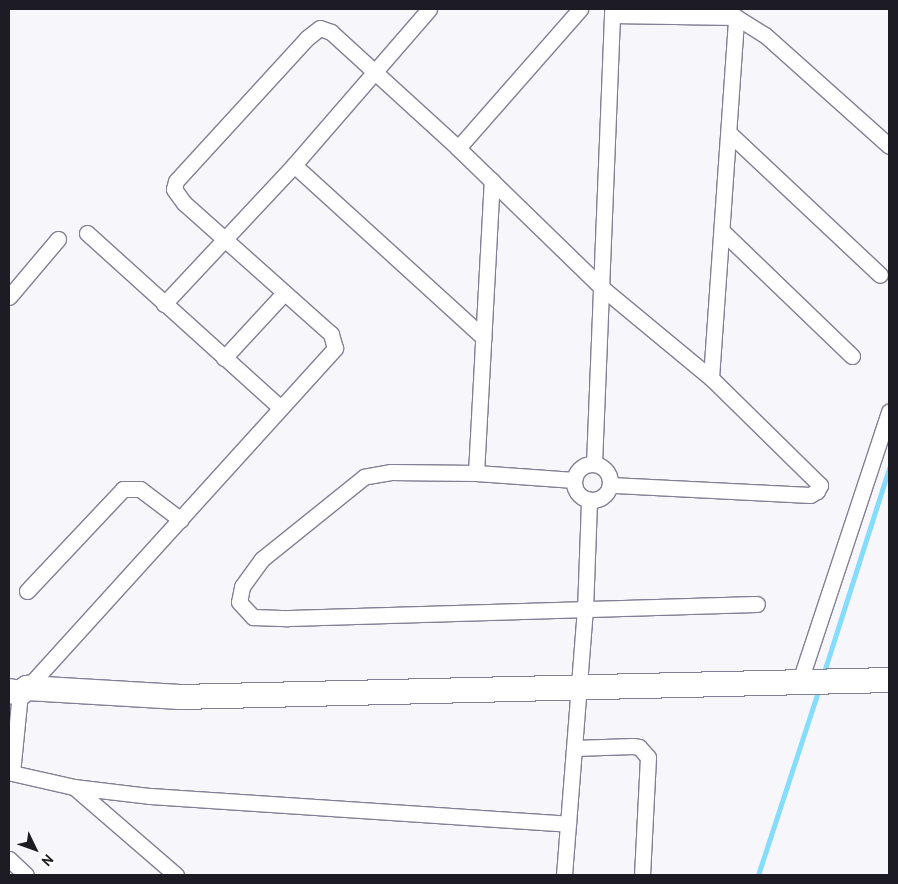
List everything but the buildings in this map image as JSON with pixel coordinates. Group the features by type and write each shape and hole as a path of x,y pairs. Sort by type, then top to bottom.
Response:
{"main road":[{"path":"19,690 180,696 889,680"}],"street":[{"path":"164,304 294,164 429,9"},
{"path":"458,148 580,9"},
{"path":"594,464 612,12 736,17 765,35 889,146"},
{"path":"710,378 736,17"},
{"path":"568,824 150,796 10,778 19,690 181,520 335,348 331,334 174,193 176,181 313,32 320,28 331,32 458,148 601,287 710,378 804,467 820,485 817,491 810,495 774,495 610,485"},
{"path":"729,133 880,276"},
{"path":"294,164 483,337"},
{"path":"476,473 492,180"},
{"path":"722,232 852,356"},
{"path":"87,233 281,408"},
{"path":"9,297 58,239"},
{"path":"224,358 284,293"},
{"path":"808,683 889,412"},
{"path":"594,464 606,471 610,485 603,497 589,500 577,494 574,480 581,468 594,464"},
{"path":"574,480 476,473 391,472 364,477 262,559 242,587 239,602 253,617 288,618 585,611 757,604"},
{"path":"27,591 123,489 140,489 181,520"},
{"path":"564,875 585,611 589,500"},
{"path":"574,748 633,746 639,747 648,757 642,875"},
{"path":"74,787 176,875"},
{"path":"9,859 26,875"}],"waterway":[{"path":"823,675 889,468"},
{"path":"758,875 819,688"}]}
